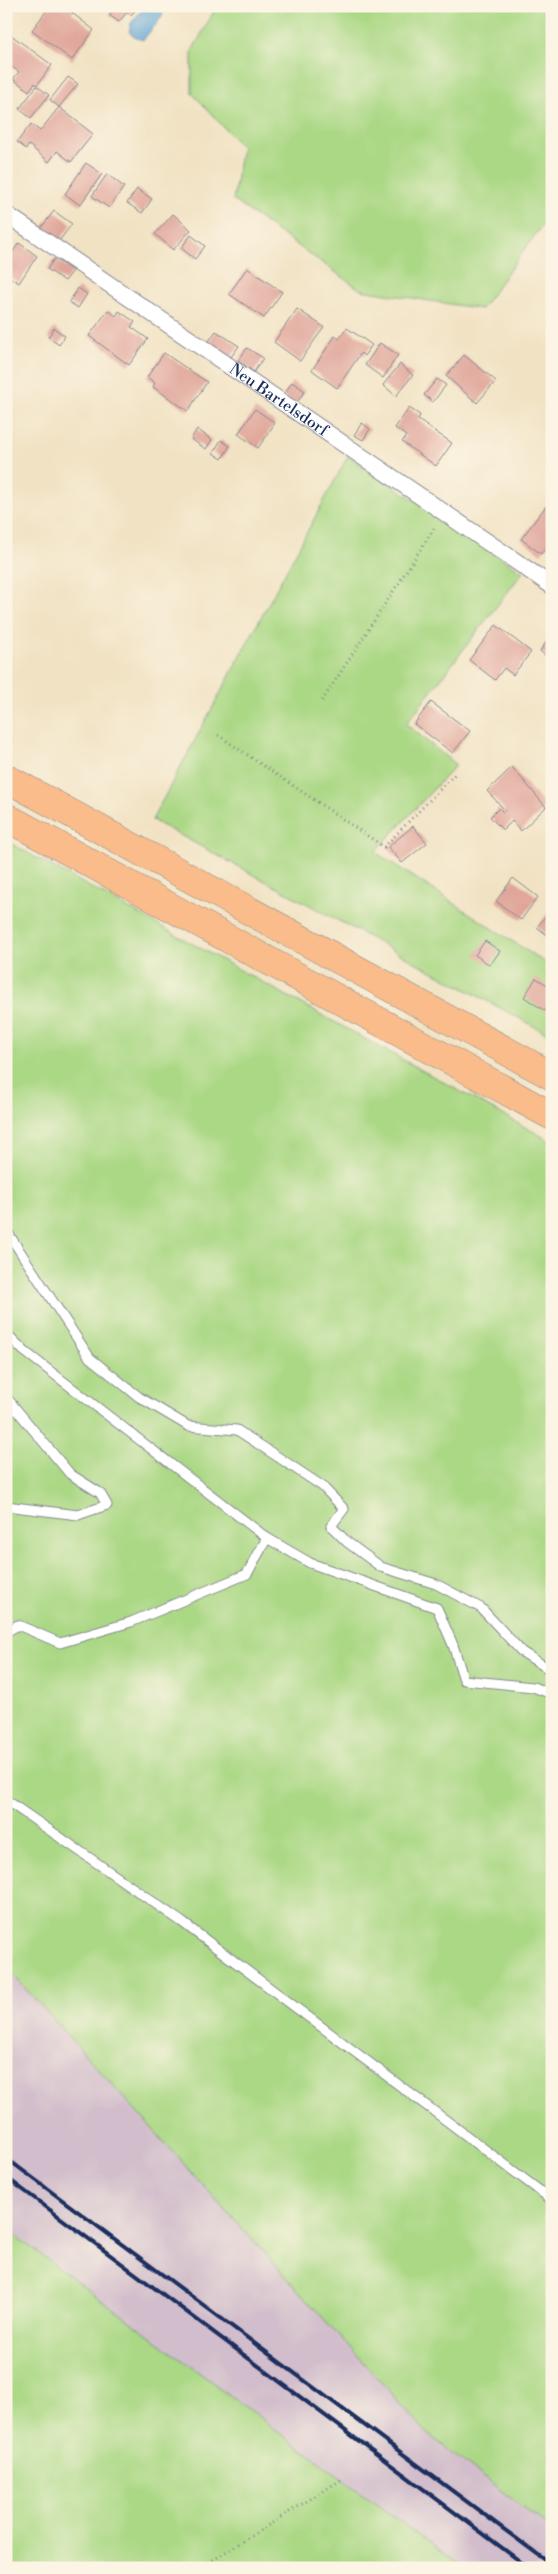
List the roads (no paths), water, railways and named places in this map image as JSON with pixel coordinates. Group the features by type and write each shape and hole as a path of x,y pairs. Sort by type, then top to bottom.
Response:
{"highway":[{"path":"6,778 552,1076"},
{"path":"6,816 552,1116"}],"street":[{"name":"Neu Bartelsdorf","path":"6,214 445,511 552,586"}],"lane":[{"path":"6,1230 90,1358 97,1364 139,1397 188,1426 237,1430 322,1486 344,1509 332,1526 347,1542 381,1567 436,1584 481,1608 522,1652 552,1671"},
{"path":"6,1333 24,1351 267,1538 310,1563 437,1608 453,1645 464,1680 533,1688 552,1694"},
{"path":"6,1398 70,1474 100,1493 108,1505 78,1515 6,1506"},
{"path":"6,1632 18,1625 60,1644 130,1622 247,1574 267,1538"},
{"path":"6,1800 182,1922 552,2200"}],"water":[{"path":"145,6 159,6 163,11 162,17 143,40 136,38 129,32 131,23"}],"railway":[{"path":"6,2158 552,2565"},
{"path":"6,2177 529,2568"}]}
